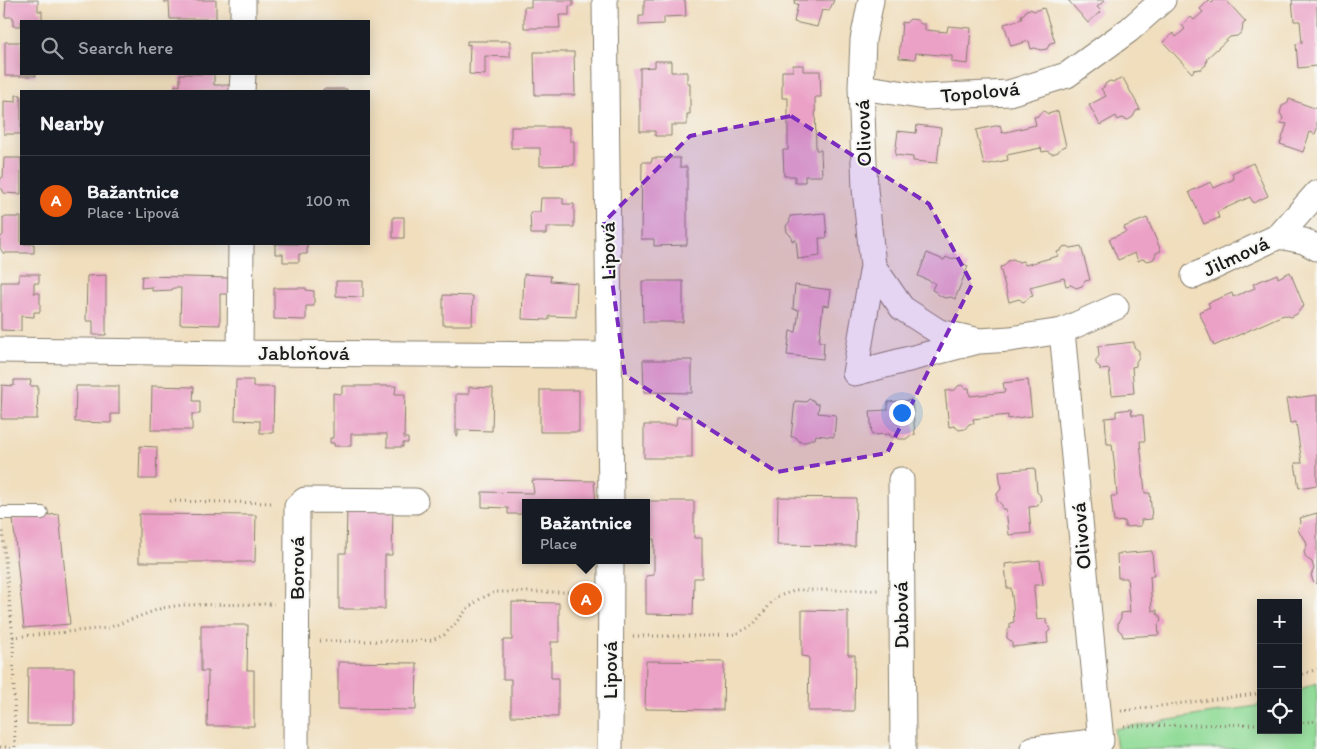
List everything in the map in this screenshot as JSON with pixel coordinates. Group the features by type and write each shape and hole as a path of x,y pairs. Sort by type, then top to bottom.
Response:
{"street":[{"path":"243,0 243,20"},
{"name":"Lipová","path":"605,0 611,499"},
{"name":"Olivová","path":"871,0 863,40 861,87 865,189 873,266 856,373 980,341 1010,339 1062,331 1116,307"},
{"name":"Topolová","path":"861,87 925,98 1009,93 1066,74 1129,30 1164,0"},
{"path":"242,75 242,90"},
{"name":"Jilmová","path":"1194,276 1279,236 1317,193"},
{"name":"Jilmová","path":"1279,236 1304,241 1317,248"},
{"path":"240,353 241,245"},
{"name":"Olivová","path":"873,266 902,308 939,332 980,341"},
{"name":"Olivová","path":"1062,331 1099,727"},
{"name":"Jabloňová","path":"0,350 609,355"},
{"name":"Dubová","path":"901,480 903,749"},
{"path":"302,503 306,500 415,501"},
{"name":"Borová","path":"296,749 298,507 302,503"},
{"name":"Lipová","path":"610,564 610,749"},
{"path":"1033,749 1099,727"}],"lane":[{"path":"0,514 42,513"}],"path":[{"path":"170,502 302,503"},
{"path":"0,514 13,636 15,747 0,747"},
{"path":"610,636 709,636 736,634 753,625 776,596 796,590 901,590"},
{"path":"297,640 432,640 444,635 468,608 480,599 495,592 610,592"},
{"path":"13,636 108,628 162,608 182,605 297,604"},
{"path":"1302,675 1317,669"},
{"path":"1099,727 1126,711 1257,693"},
{"path":"1302,723 1317,721"},
{"path":"1099,727 1257,724"}],"highlighted area":[{"path":"791,116 929,204 972,284 887,453 777,472 625,375 604,222 690,136"}],"green space":[{"path":"1317,683 1317,749 1117,749 1114,729 1257,706 1257,734 1302,734 1302,689"}],"building":[{"path":"6,0 38,0 38,11 42,11 42,20 20,20 20,26 13,26 13,17 5,17"},
{"path":"164,0 216,0 216,19 170,19 169,2 164,2"},
{"path":"531,0 573,0 573,6 569,6 569,15 559,15 560,28 524,28 524,7 531,7"},
{"path":"644,0 685,0 686,16 664,17 664,24 639,25 639,16 644,16"},
{"path":"795,0 834,0 829,11 822,10 817,27 794,22 798,4 794,4"},
{"path":"1068,0 1105,0 1097,7 1101,11 1088,23"},
{"path":"1209,0 1212,3 1215,0 1226,0 1246,22 1243,24 1242,32 1237,36 1230,37 1207,58 1206,65 1201,69 1194,70 1192,73 1163,42 1173,33 1176,37 1185,29 1182,25 1191,17 1194,20 1203,12 1200,9"},
{"path":"1292,0 1317,0 1317,66 1298,68 1296,44 1302,43 1300,21 1294,21"},
{"path":"1044,8 1055,42 1050,43 1047,49 1041,50 1031,49 1029,41 1011,46 1004,24 1022,19 1021,15 1026,10 1034,11"},
{"path":"910,19 925,24 925,30 947,32 948,26 971,28 968,64 952,62 952,56 916,53 915,59 899,58 902,22 906,23"},
{"path":"467,41 510,41 510,57 485,56 485,75 469,74 470,44 467,45"},
{"path":"5,42 20,42 20,75 36,76 5,76"},
{"path":"534,52 574,52 575,95 535,95"},
{"path":"655,61 671,61 671,72 687,72 687,83 690,83 690,114 687,114 687,125 671,125 671,136 655,136 655,131 640,131 640,68 655,67"},
{"path":"793,65 803,65 803,71 820,71 821,97 815,97 816,150 821,150 822,176 805,176 805,182 795,182 795,176 784,176 783,150 788,150 788,98 782,98 782,71 793,71"},
{"path":"180,75 214,75 214,85 231,85 231,90 175,90 175,85 180,86"},
{"path":"1123,78 1140,109 1128,120 1122,118 1118,120 1116,116 1100,125 1089,105 1106,96 1101,89 1106,83"},
{"path":"323,89 347,89 347,90"},
{"path":"16,95 20,95 20,134 4,134 4,101 16,102"},
{"path":"1289,99 1317,109 1317,129 1315,134 1310,132 1303,152 1280,144 1287,124 1281,123 1283,118 1280,113 1282,106 1288,103"},
{"path":"1044,111 1048,114 1058,111 1066,146 1052,154 1047,151 1042,152 1041,148 1007,155 1008,160 984,165 976,130 1000,125 1002,133 1036,125 1034,117"},
{"path":"917,125 941,128 937,163 913,161 913,157 895,155 898,131 916,133"},
{"path":"511,127 570,127 570,141 574,141 574,165 540,166 540,148 511,148"},
{"path":"4,158 20,158 20,194 3,193 3,190 0,188 0,179 3,177"},
{"path":"652,158 680,158 680,167 687,167 687,245 654,246 654,239 641,239 642,162 652,162"},
{"path":"1253,163 1268,196 1253,203 1250,197 1217,212 1219,218 1204,224 1189,192 1211,182 1214,188 1234,179 1232,173"},
{"path":"541,198 563,198 563,204 574,204 574,227 546,227 546,234 531,234 530,212 540,212"},
{"path":"825,213 827,238 819,238 820,256 798,259 796,240 792,241 791,236 787,232 786,226 790,221 790,216"},
{"path":"3,217 20,217 20,245 34,245 34,253 3,253 0,248 0,238 3,235"},
{"path":"393,217 404,217 404,238 393,238"},
{"path":"1147,218 1161,251 1156,253 1154,259 1148,261 1142,259 1138,261 1135,253 1118,260 1109,239 1126,232 1124,227"},
{"path":"275,245 307,245 307,254 299,254 299,262 283,262 283,254 275,254"},
{"path":"1067,246 1071,248 1081,246 1090,280 1085,281 1082,286 1076,288 1071,285 1066,286 1064,278 1030,287 1033,296 1023,302 1019,299 1009,302 1000,267 1013,259 1019,262 1023,261 1025,265 1058,256 1057,252"},
{"path":"927,253 944,260 946,257 950,259 955,258 968,266 955,299 940,296 932,290 935,283 918,276"},
{"path":"1290,272 1304,306 1297,314 1291,317 1281,316 1214,346 1199,312 1210,307 1208,303 1232,293 1233,297 1255,288 1253,284 1277,274 1278,278"},
{"path":"19,274 39,274 39,283 34,283 34,293 40,293 40,312 34,312 34,317 21,316 21,331 1,330 1,282 19,282"},
{"path":"524,274 551,276 550,281 577,283 576,317 549,316 549,320 522,319"},
{"path":"106,275 106,335 93,335 93,321 86,321 87,276"},
{"path":"142,276 229,278 229,294 220,294 220,325 180,324 181,288 152,291 152,287 141,288"},
{"path":"336,281 363,281 363,297 336,296"},
{"path":"642,281 683,281 683,322 643,322"},
{"path":"795,285 831,290 829,306 823,305 819,342 824,342 823,359 787,355 790,331 796,332 799,310 793,309"},
{"path":"274,288 306,288 306,290 314,291 314,306 306,306 306,320 274,319"},
{"path":"443,295 473,296 472,325 443,325"},
{"path":"1134,342 1134,347 1139,351 1139,357 1136,366 1132,367 1134,393 1112,395 1109,369 1100,370 1100,367 1096,364 1099,356 1098,346"},
{"path":"643,360 692,360 692,393 644,392"},
{"path":"14,380 31,380 30,386 38,386 37,419 1,419 2,385 14,386"},
{"path":"236,380 253,380 253,387 274,387 273,433 260,433 260,421 235,420"},
{"path":"1028,380 1032,416 1008,419 1008,415 973,419 974,423 969,424 965,429 959,430 954,426 949,427 945,391 955,390 958,386 962,385 969,388 970,396 1005,392 1003,383"},
{"path":"76,386 119,386 119,414 111,414 111,423 75,422"},
{"path":"152,386 194,387 193,401 200,401 200,414 192,414 192,430 151,430"},
{"path":"342,386 396,386 395,394 405,394 404,438 408,438 408,443 403,443 403,447 387,447 387,434 351,434 351,446 334,446 334,443 330,443 330,438 333,438 333,393 342,394"},
{"path":"469,387 493,388 492,431 458,430 458,436 456,436 456,394 469,394"},
{"path":"540,390 579,390 579,432 540,432"},
{"path":"1317,395 1317,485 1299,488 1295,463 1302,463 1296,422 1290,423 1286,399"},
{"path":"809,399 819,404 818,413 836,415 834,437 816,435 815,439 800,442 796,437 791,437 795,401 806,402"},
{"path":"912,400 915,435 906,439 900,439 890,437 890,434 872,435 870,411 888,410 888,402"},
{"path":"1131,409 1132,415 1143,415 1145,441 1140,441 1145,493 1150,493 1152,519 1141,520 1141,526 1125,527 1125,521 1114,522 1111,496 1117,496 1115,470 1112,444 1107,444 1105,418 1116,417 1116,411"},
{"path":"677,417 692,417 692,458 644,458 644,425 676,425"},
{"path":"140,446 157,447 156,479 139,479"},
{"path":"1035,468 1037,492 1041,500 1038,506 1029,507 1031,533 1009,535 1006,509 1002,509 1002,505 997,500 997,494 1001,489 999,471"},
{"path":"532,480 594,481 596,499 522,499 522,514 508,514 508,508 482,507 482,492 534,493"},
{"path":"778,497 856,498 855,546 777,545"},
{"path":"650,501 694,501 694,538 702,538 702,578 694,578 693,615 646,614 646,576 654,575 654,539 650,539"},
{"path":"347,508 393,509 392,555 385,555 385,609 339,609 339,553 346,553"},
{"path":"1317,513 1317,585 1311,575 1314,569 1312,562 1306,558 1304,552 1307,545 1305,539 1298,529 1301,522 1300,518"},
{"path":"59,514 70,624 24,628 13,519"},
{"path":"139,514 256,515 255,562 139,562"},
{"path":"1152,551 1154,576 1150,576 1152,611 1157,610 1157,614 1160,616 1161,621 1158,624 1159,635 1123,637 1118,629 1118,623 1121,613 1130,612 1127,578 1118,578 1117,554"},
{"path":"1040,560 1043,585 1034,585 1034,590 1037,620 1046,619 1046,623 1049,626 1050,630 1047,633 1048,643 1012,647 1012,642 1007,638 1007,632 1010,623 1014,622 1013,605 1011,588 1007,588 1005,564"},
{"path":"581,596 591,596 591,603 580,603"},
{"path":"512,602 559,603 559,642 551,642 551,678 558,678 558,717 511,716 511,679 503,679 503,640 512,640"},
{"path":"802,610 848,611 848,655 855,655 854,711 808,711 809,657 802,656"},
{"path":"201,625 248,625 247,670 254,670 254,726 207,726 208,671 201,671"},
{"path":"646,661 724,662 723,710 645,709"},
{"path":"338,662 417,663 416,710 338,709"},
{"path":"28,668 74,668 74,724 27,724"}],"place":[{"name":"Bažantnice","path":"586,599"}]}
